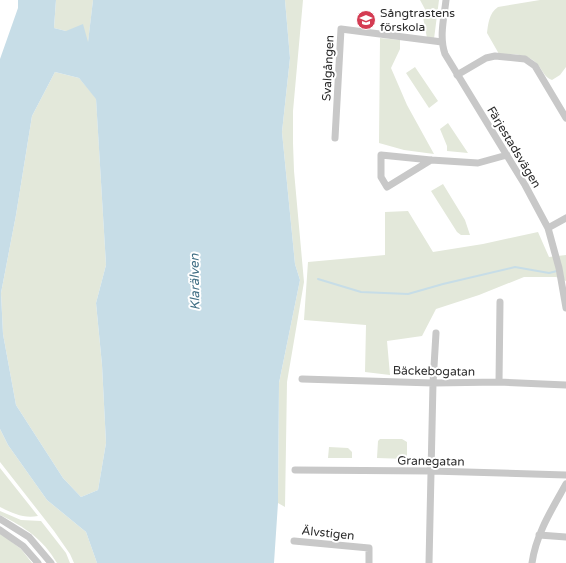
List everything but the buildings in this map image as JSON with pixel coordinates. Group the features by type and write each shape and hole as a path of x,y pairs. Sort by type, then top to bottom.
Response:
{"street":[{"name":"Färjestadsvägen","path":"446,0 442,42 445,54 525,185 548,228 562,284 566,308"},
{"name":"Svalgången","path":"335,138 341,29 442,42"},
{"path":"457,75 486,58 495,56 525,59 534,66 566,118"},
{"path":"431,160 387,187 381,176 381,155 478,163 507,155"},
{"path":"548,228 566,218"},
{"path":"499,382 500,302"},
{"path":"429,563 433,383 436,333"},
{"name":"Bäckebogatan","path":"302,379 433,383 499,382 566,385"},
{"name":"Granegatan","path":"295,470 431,471 566,475"},
{"path":"532,563 539,535 551,509 566,484"},
{"path":"0,519 29,537 51,563"},
{"path":"0,530 23,546 38,563"},
{"path":"539,535 566,537"},
{"name":"Älvstigen","path":"294,541 369,548 369,563"}],"shaded area":[{"path":"56,0 93,0 88,43 66,31 54,28"},
{"path":"285,0 303,0 293,111 293,143 294,171 304,282 287,382 285,507 278,503 279,383 300,280 295,264 282,132 290,58"},
{"path":"420,0 439,0 434,39 427,38 423,17 427,13"},
{"path":"540,0 566,0 566,67 560,75 552,80 545,76 539,66 526,56 499,54 487,33 491,15 498,7"},
{"path":"380,38 400,40 400,49 391,68 407,105 434,154 404,150 379,143"},
{"path":"415,67 438,101 429,108 406,73"},
{"path":"55,72 79,78 96,98 106,265 96,303 102,365 106,443 98,490 81,497 63,478 16,405 3,334 1,293 16,215 32,116"},
{"path":"448,123 468,153 447,151 447,146 440,129"},
{"path":"443,184 465,220 470,235 461,235 457,232 431,191"},
{"path":"408,211 433,252 483,244 538,232 549,257 566,255 566,281 556,277 524,277 479,295 436,309 422,336 387,341 390,375 365,372 366,325 304,320 308,262 385,255 385,212"},
{"path":"0,429 8,445 47,500 86,532 97,563 74,563 70,554 54,531 0,462"},
{"path":"380,439 402,439 407,442 407,459 377,458 378,441"},
{"path":"329,447 348,448 352,452 352,458 328,458"},
{"path":"0,468 38,516 23,516 0,507"},
{"path":"0,511 21,520 41,521 66,553 70,563 57,563 46,547 33,534 0,515"},
{"path":"0,533 21,549 32,563 0,563"}],"water":[{"name":"Klarälven","path":"18,0 56,0 54,28 66,31 83,24 88,42 93,0 285,0 290,58 282,132 295,264 300,280 279,383 278,503 274,563 97,563 86,532 47,500 8,445 0,429 0,59 18,8","holes":["55,72 79,78 96,99 106,265 96,303 102,365 106,443 98,490 81,497 63,478 16,405 3,334 1,293 16,215 32,116"]}],"waterway":[{"path":"318,279 361,292 408,294 515,267 549,273 557,271"}],"place":[{"name":"Sångtrastens förskola","path":"366,20"}]}
